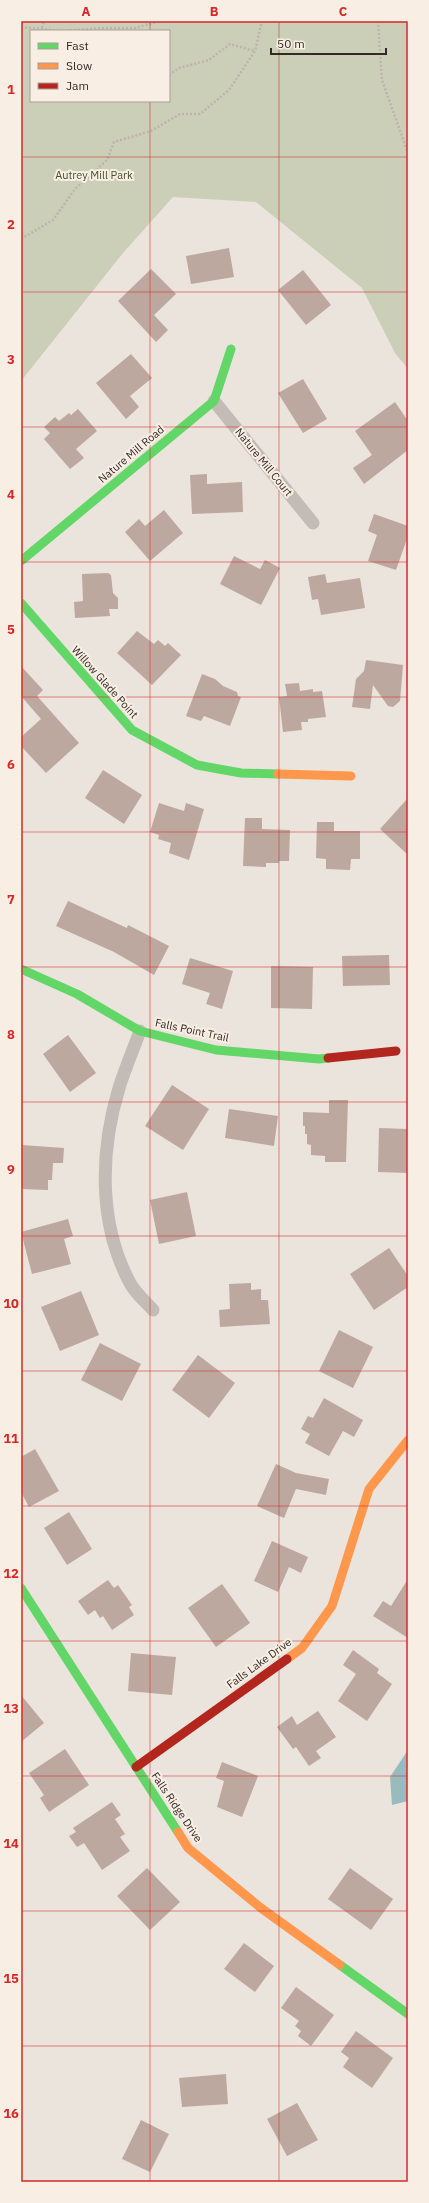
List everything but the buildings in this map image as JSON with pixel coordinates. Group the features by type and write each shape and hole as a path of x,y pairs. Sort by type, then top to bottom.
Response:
{"street":[{"path":"214,401 231,349"},
{"name":"Nature Mill Court","path":"214,401 313,523"},
{"name":"Nature Mill Road","path":"21,561 214,401"},
{"name":"Willow Glade Point","path":"21,603 132,730 197,765 241,773 351,776"},
{"name":"Falls Point Trail","path":"21,969 78,994 140,1031 216,1050 320,1060 396,1051"},
{"path":"140,1031 119,1088 106,1143 104,1192 113,1241 130,1284 153,1310"},
{"name":"Falls Lake Drive","path":"136,1767 302,1648 332,1606 369,1489 408,1440"},
{"name":"Falls Ridge Drive","path":"21,1588 188,1848 261,1908 408,2014"}],"path":[{"path":"42,28 44,21"},
{"path":"85,30 135,28 160,21"},
{"path":"21,239 54,220 75,189 106,160 114,142 151,131 180,114 200,114 229,90 255,51 262,21"},
{"path":"378,21 382,80 408,153"},
{"path":"21,27 55,30"},
{"path":"170,74 179,68 209,60 230,44 255,51"}],"green space":[{"name":"Autrey Mill Park","path":"21,21 408,21 408,369 395,353 362,288 256,202 173,197 123,253 21,381"}],"water":[{"path":"408,1750 408,1801 392,1805 390,1777"}],"traffic: fast":[{"path":"21,561 214,401 231,349"},
{"path":"21,603 132,730 197,765 241,773 278,774"},
{"path":"21,969 77,994 140,1031 216,1050 319,1059 328,1058"},
{"path":"21,1588 178,1832"},
{"path":"340,1965 408,2014"}],"traffic: slow":[{"path":"278,774 351,776"},
{"path":"287,1659 302,1648 332,1606 369,1489 408,1440"},
{"path":"178,1832 188,1848 261,1908 340,1965"}],"traffic: jam":[{"path":"328,1058 396,1051"},
{"path":"136,1767 287,1659"}]}
